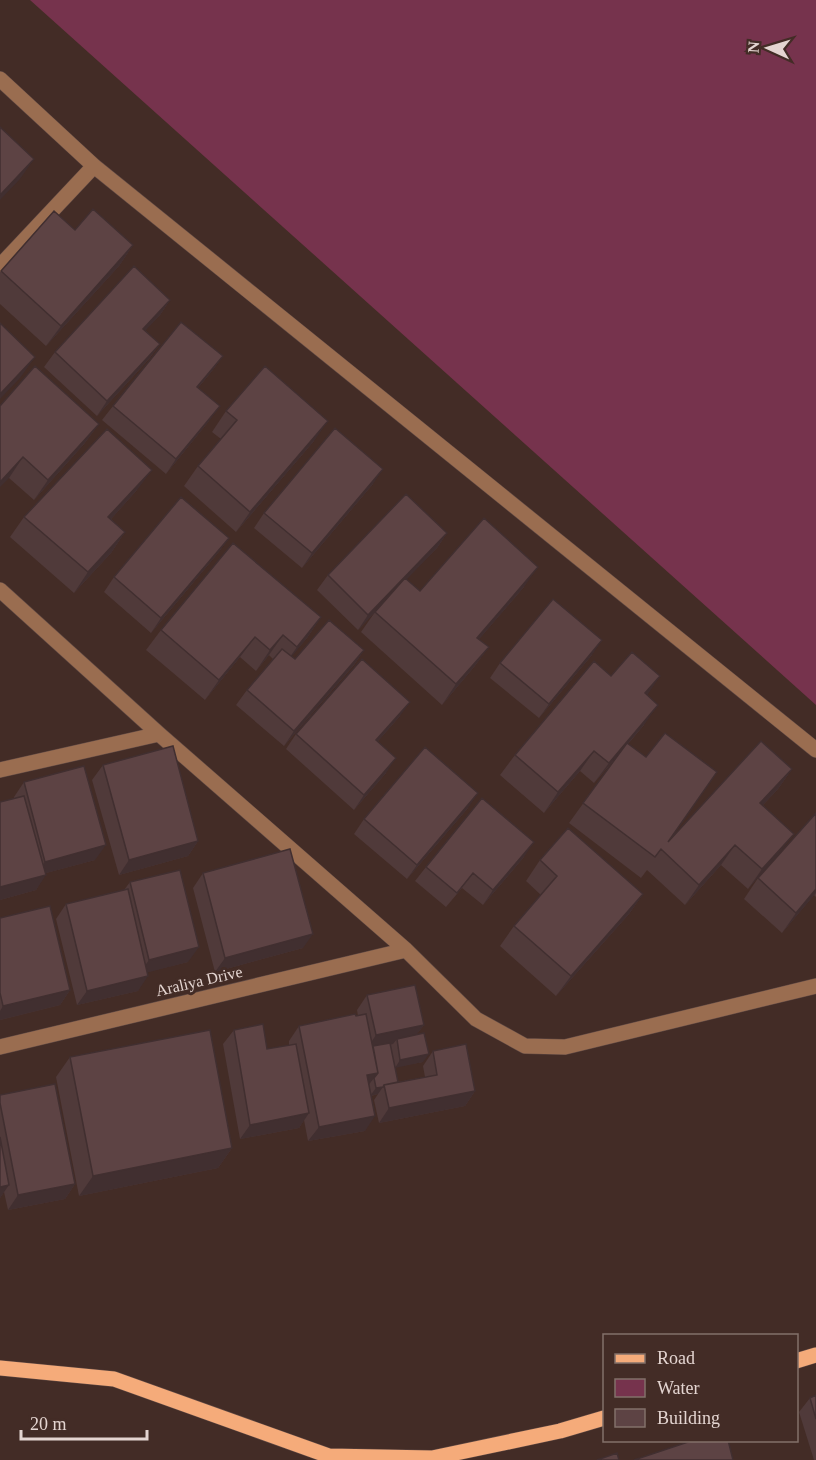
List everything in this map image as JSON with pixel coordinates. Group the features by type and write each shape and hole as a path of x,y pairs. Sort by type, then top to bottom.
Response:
{"main road":[{"path":"798,1360 816,1355"},
{"path":"0,1368 114,1379 330,1458 432,1458 560,1431 603,1418"}],"street":[{"path":"0,79 94,166 816,750"},
{"path":"0,266 94,166"},
{"path":"0,590 159,734 406,950 476,1019 525,1046 565,1047 816,986"},
{"path":"0,770 159,734"},
{"name":"Araliya Drive","path":"0,1047 406,950"}],"water":[{"path":"30,0 816,0 816,705"}],"building":[{"path":"0,127 34,159 0,195"},
{"path":"93,209 133,245 61,326 1,271 54,211 75,230"},
{"path":"134,266 170,300 143,329 160,344 107,401 55,352"},
{"path":"181,322 223,356 197,387 220,406 176,459 113,406"},
{"path":"0,323 35,357 0,394"},
{"path":"35,366 99,424 48,480 23,457 0,482 0,406"},
{"path":"265,366 328,421 250,512 198,466 237,420 226,411"},
{"path":"335,428 383,469 312,553 264,513"},
{"path":"107,429 152,470 108,517 125,532 88,572 24,517"},
{"path":"406,494 447,533 368,615 328,575"},
{"path":"181,497 229,538 161,618 114,577"},
{"path":"484,518 538,567 477,638 489,647 456,684 375,612 405,578 420,591"},
{"path":"233,543 321,617 297,647 283,635 270,650 255,637 219,680 161,630"},
{"path":"553,599 602,640 549,704 500,663"},
{"path":"329,620 364,650 294,731 247,690 282,649 295,659"},
{"path":"632,652 660,676 645,693 658,705 609,763 594,751 558,792 515,755 594,661 611,676"},
{"path":"362,659 410,702 376,740 396,758 364,795 296,734"},
{"path":"665,733 717,772 668,842 761,741 792,769 760,803 794,834 762,869 735,845 699,885 661,849 655,857 583,803 627,743 646,757"},
{"path":"173,746 198,841 129,860 103,765"},
{"path":"425,747 478,793 417,865 364,819"},
{"path":"84,766 106,845 45,862 24,782"},
{"path":"24,796 46,875 0,887 0,802"},
{"path":"482,798 534,842 493,890 473,873 457,893 426,867"},
{"path":"816,813 816,889 796,913 758,878"},
{"path":"568,828 643,894 571,976 514,926 557,876 540,860"},
{"path":"290,849 313,934 225,958 203,873"},
{"path":"180,870 199,947 149,960 130,882"},
{"path":"128,889 148,976 87,991 66,904"},
{"path":"50,906 70,990 3,1006 0,993 0,918"},
{"path":"415,985 424,1025 376,1035 367,995"},
{"path":"355,1014 356,1016 366,1014 378,1073 367,1075 375,1116 319,1127 299,1026"},
{"path":"263,1024 267,1049 296,1044 309,1113 250,1125 234,1030"},
{"path":"210,1030 232,1148 93,1176 70,1057"},
{"path":"424,1033 429,1054 400,1060 397,1039"},
{"path":"390,1043 398,1082 376,1088 374,1078 378,1073 373,1046"},
{"path":"466,1044 475,1091 389,1108 384,1085 437,1075 433,1051"},
{"path":"55,1084 75,1184 18,1195 0,1095"},
{"path":"0,1137 9,1185 0,1187"},
{"path":"816,1395 816,1419 810,1398"},
{"path":"688,1442 728,1442 733,1460 634,1460"},
{"path":"617,1453 619,1460 597,1460"}]}
